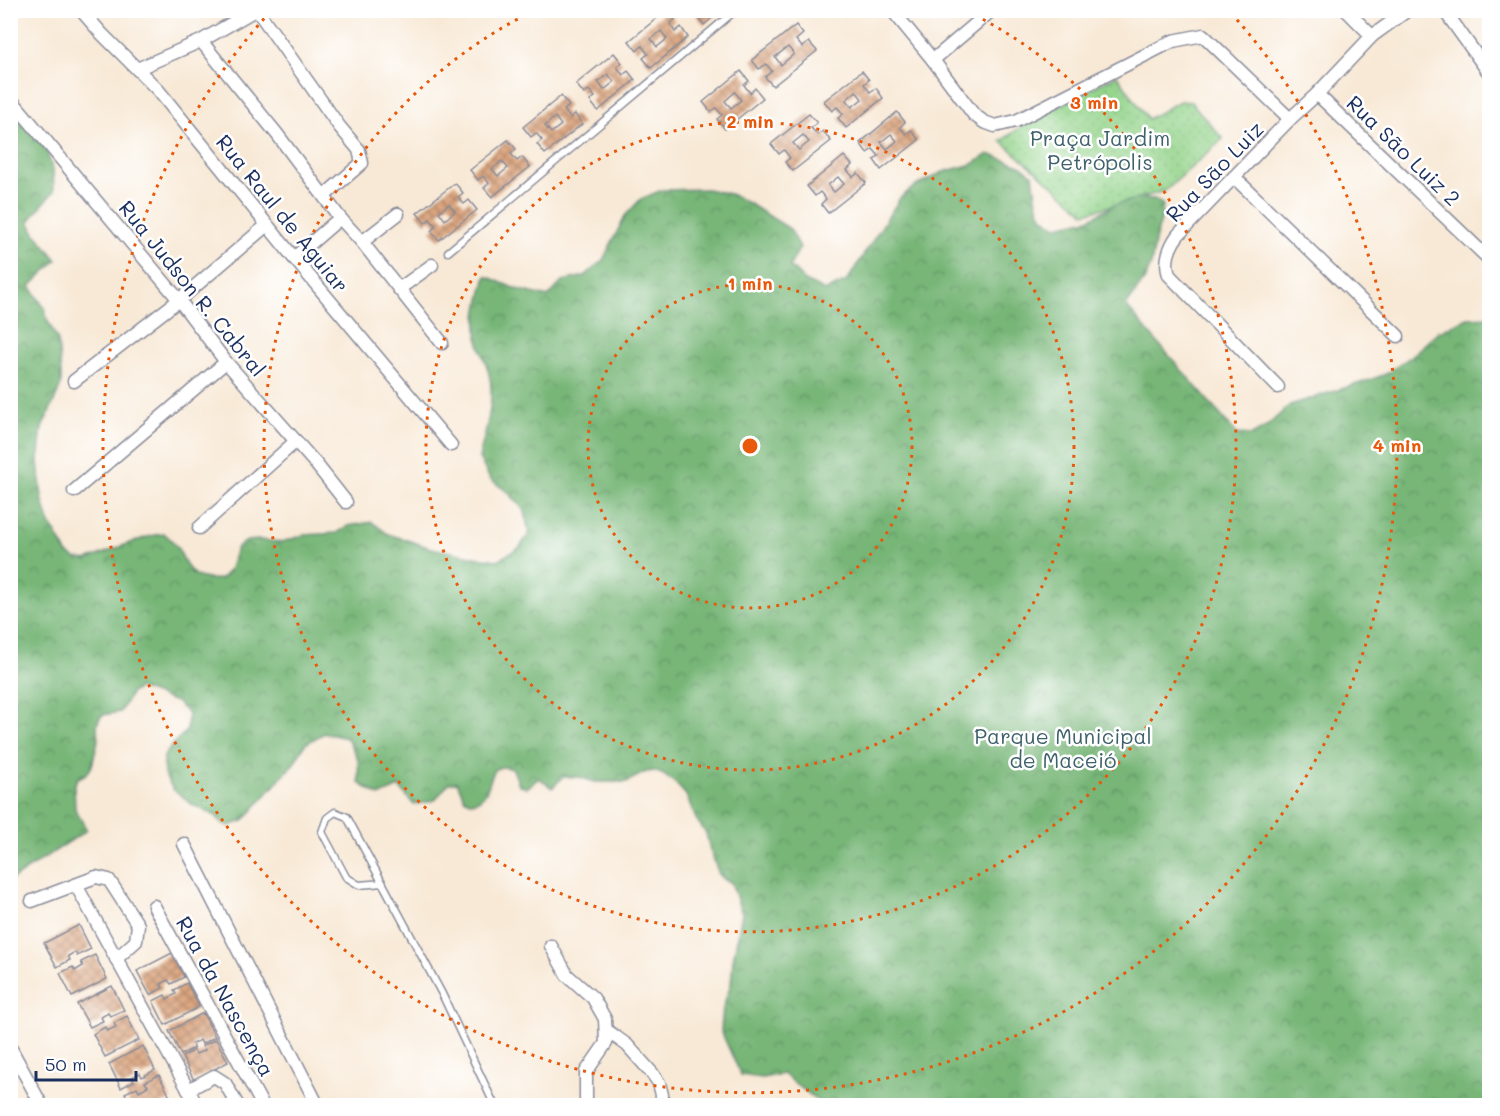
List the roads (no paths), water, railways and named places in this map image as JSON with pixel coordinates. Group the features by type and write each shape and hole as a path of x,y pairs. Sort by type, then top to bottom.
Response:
{"street":[{"name":"Rua Raul de Aguiar","path":"81,10 100,33 158,90 294,258 451,445"},
{"path":"137,69 201,41 256,10 339,126 359,150 362,163 324,196"},
{"name":"Rua São Luiz","path":"892,10 974,115 995,126 1016,121 1037,111 1173,41 1203,35 1290,119"},
{"path":"933,60 992,10"},
{"path":"1346,10 1372,36"},
{"name":"Rua São Luiz","path":"1278,387 1169,275 1167,268 1171,246 1178,235 1372,36 1408,10"},
{"path":"1444,10 1490,74"},
{"path":"201,41 442,343"},
{"name":"Rua São Luiz 2","path":"1317,94 1490,260"},
{"name":"Rua Judson R. Cabral","path":"10,98 179,300 226,362 316,464 346,502"},
{"path":"1234,177 1398,336"},
{"path":"362,242 398,214"},
{"path":"294,258 340,218"},
{"path":"74,381 179,300 267,225"},
{"path":"399,289 432,265"},
{"path":"74,491 226,362"},
{"path":"198,528 296,441"},
{"path":"184,844 318,1106"},
{"path":"32,901 96,877 109,880 138,925 136,941 116,958"},
{"path":"76,885 196,1106"},
{"name":"Rua da Nascença","path":"154,906 263,1106"},
{"path":"550,946 567,975 593,998 605,1018 606,1043 586,1072 586,1099 589,1106"},
{"path":"606,1030 627,1045 652,1073 659,1083 662,1095 661,1106"},
{"path":"10,1047 42,1106"},
{"path":"188,1090 214,1076 225,1083 238,1106"}],"lane":[{"path":"448,252 736,10"},
{"path":"383,883 359,885 346,878 321,832 327,818 335,812 347,817 383,883 442,994 495,1106"}],"park label":[{"name":"Praça Jardim Petrópolis","path":"1100,149"},
{"name":"Parque Municipal de Maceió","path":"1063,747"}]}
